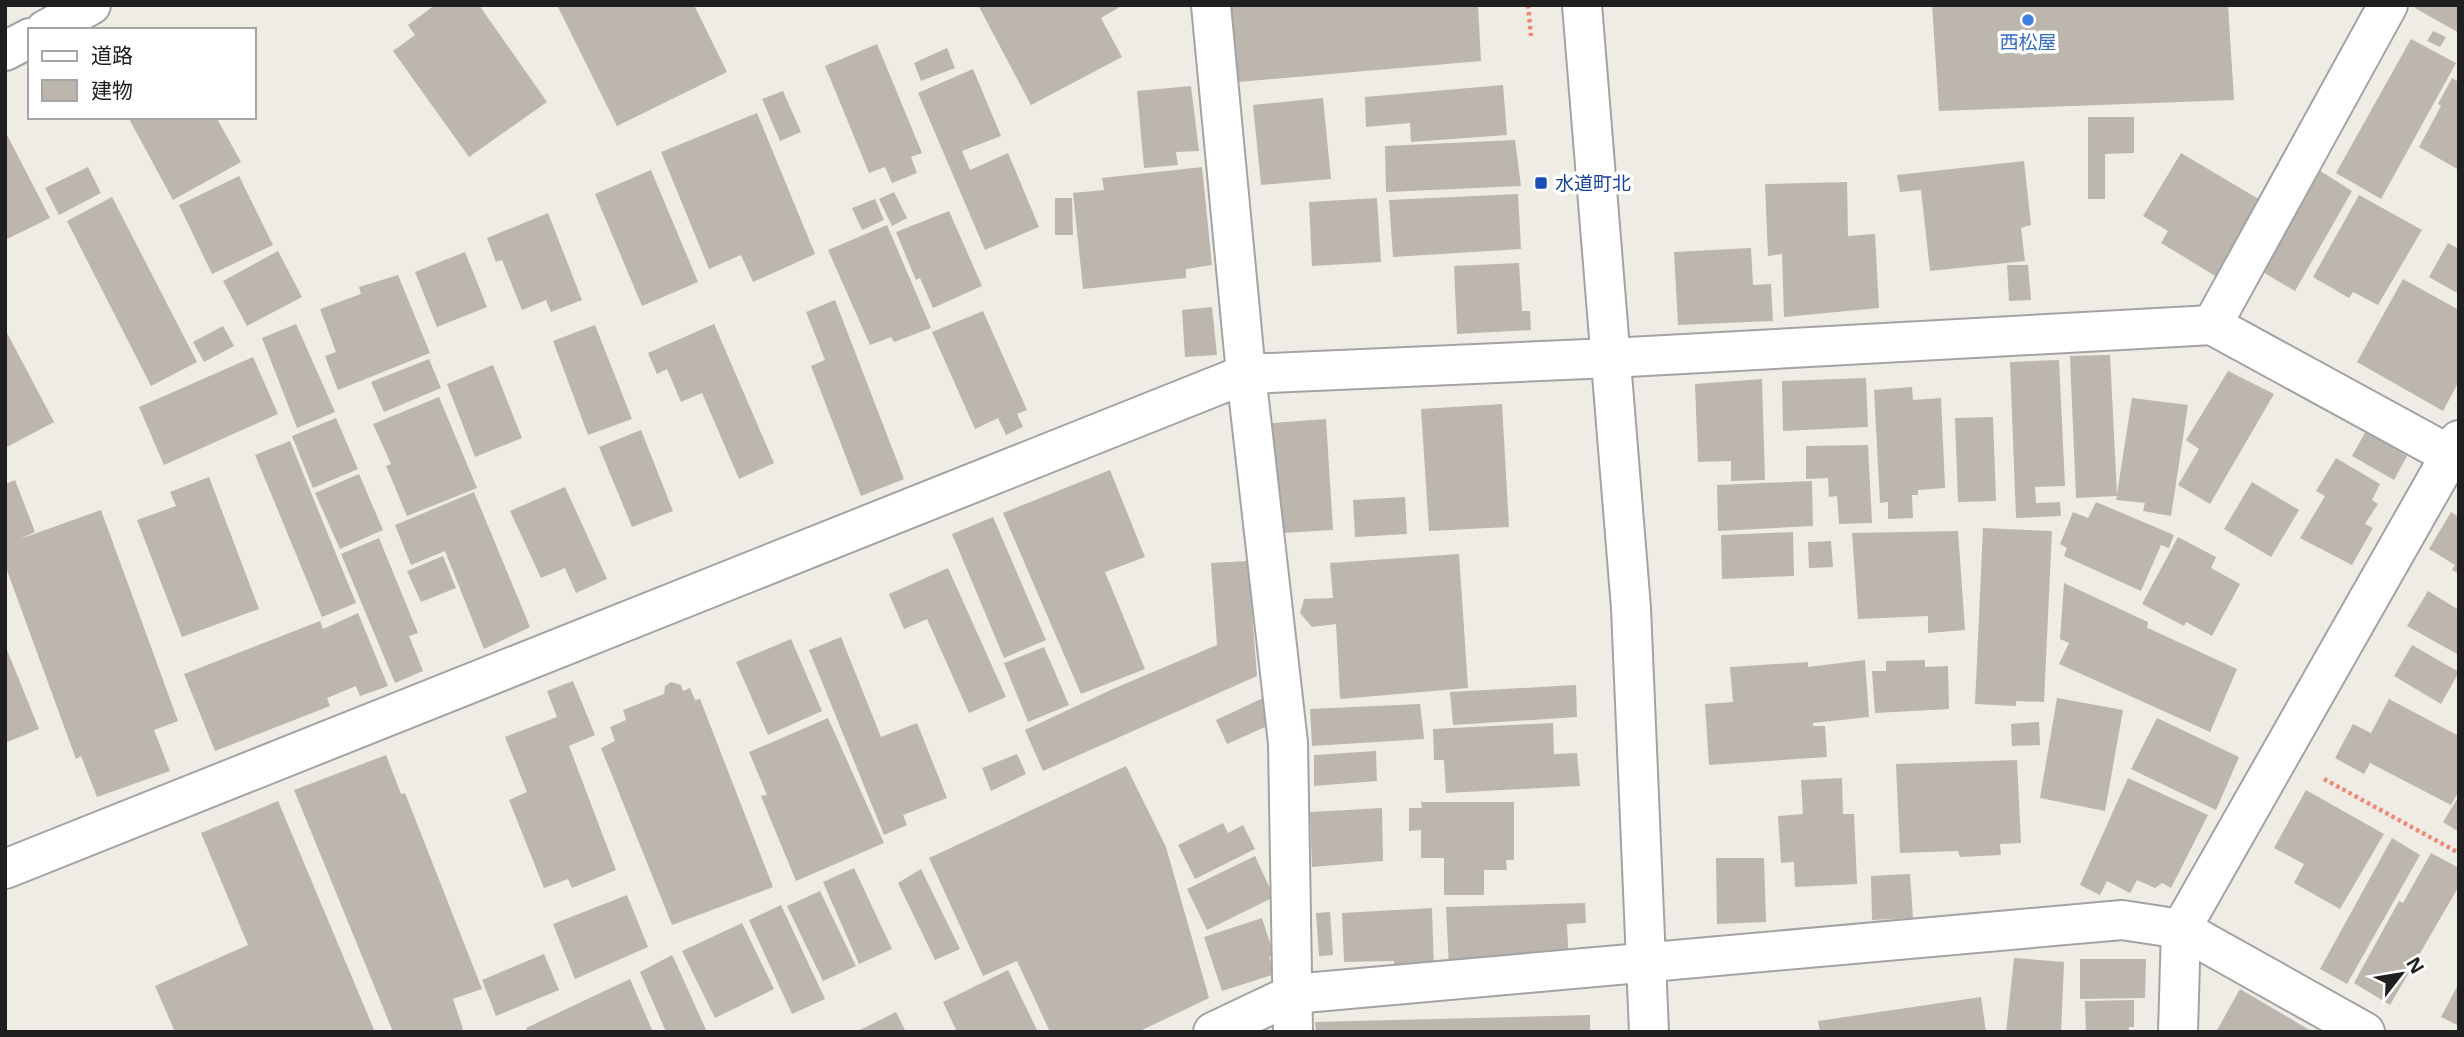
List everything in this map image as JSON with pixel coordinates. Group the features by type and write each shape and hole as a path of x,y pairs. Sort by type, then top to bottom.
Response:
{"street":[{"path":"49,28 91,5"},
{"path":"1211,5 1246,374 1288,743 1293,1032"},
{"path":"1582,5 1631,608 1648,1032"},
{"path":"2212,326 2388,5"},
{"path":"5,51 28,39"},
{"path":"5,869 1246,374 2212,326 2456,452 2181,929 2178,1032"},
{"path":"1213,1032 1293,994 2122,920 2181,929 2365,1032"}],"path":[{"path":"2280,755 2459,853"}],"building":[{"path":"435,5 479,5 547,102 469,157 393,51 415,35 408,25"},
{"path":"557,5 694,5 727,72 617,126"},
{"path":"978,5 1123,5 1101,18 1122,57 1031,105"},
{"path":"1231,5 1478,5 1481,61 1238,82"},
{"path":"1932,5 2228,5 2234,100 1939,111"},
{"path":"2416,5 2459,5 2459,33 2415,8"},
{"path":"2433,31 2446,37 2440,47 2427,41"},
{"path":"2411,39 2456,63 2381,199 2336,173"},
{"path":"877,44 922,153 911,157 917,173 892,183 885,167 869,173 825,66"},
{"path":"947,48 955,68 921,81 914,63"},
{"path":"973,69 1001,136 962,151 970,170 1008,153 1039,227 985,250 918,93"},
{"path":"2452,78 2459,82 2459,170 2419,147 2441,106 2438,104"},
{"path":"1503,85 1507,135 1411,142 1410,123 1366,127 1365,97"},
{"path":"1191,86 1199,151 1176,152 1178,165 1144,168 1137,91"},
{"path":"783,91 801,132 780,141 762,99"},
{"path":"1323,98 1331,179 1261,185 1253,105"},
{"path":"757,113 815,254 753,282 741,255 709,269 661,152"},
{"path":"2088,117 2134,117 2134,153 2105,154 2105,199 2088,199"},
{"path":"129,119 217,119 241,162 173,200"},
{"path":"5,131 50,218 5,240"},
{"path":"1515,140 1521,186 1386,192 1385,146"},
{"path":"2181,153 2262,201 2217,277 2161,243 2168,231 2143,216"},
{"path":"2024,161 2031,225 2021,228 2025,261 1930,271 1921,190 1900,192 1897,175"},
{"path":"88,167 101,193 59,215 45,188"},
{"path":"1202,167 1212,265 1186,269 1186,278 1083,289 1073,193 1104,190 1102,178"},
{"path":"651,170 698,282 642,306 595,194"},
{"path":"2319,170 2352,191 2295,291 2261,271"},
{"path":"239,176 273,245 212,274 179,205"},
{"path":"1847,182 1848,236 1875,234 1879,308 1784,317 1782,254 1768,256 1765,184"},
{"path":"894,192 907,218 892,226 879,199"},
{"path":"1518,194 1521,249 1393,257 1389,200"},
{"path":"2359,195 2422,230 2378,305 2353,292 2349,298 2313,277"},
{"path":"112,197 197,362 151,386 67,221"},
{"path":"1055,198 1072,198 1073,235 1055,235"},
{"path":"1377,198 1381,262 1312,266 1309,202"},
{"path":"875,199 884,220 862,230 852,208"},
{"path":"949,211 982,286 933,308 920,278 916,280 896,232"},
{"path":"548,213 582,300 551,312 546,300 522,310 502,260 496,262 487,238"},
{"path":"887,225 931,328 894,342 891,337 870,345 828,250"},
{"path":"2448,243 2459,249 2459,294 2429,277"},
{"path":"1751,248 1753,285 1771,284 1773,321 1678,325 1674,252"},
{"path":"278,251 302,297 247,326 223,281"},
{"path":"465,252 487,307 437,327 415,272"},
{"path":"1519,263 1522,311 1530,311 1531,330 1457,334 1454,266"},
{"path":"2007,265 2028,265 2031,300 2009,301"},
{"path":"398,275 430,353 338,390 325,356 336,352 320,309 361,294 359,287"},
{"path":"2403,279 2459,310 2459,381 2443,411 2357,362"},
{"path":"835,300 904,479 861,496 811,366 825,360 806,312"},
{"path":"1212,307 1217,355 1185,357 1182,310"},
{"path":"983,311 1027,410 1017,414 1023,427 1006,435 998,418 975,429 932,332"},
{"path":"296,324 335,412 297,428 262,338"},
{"path":"714,324 774,463 739,479 702,393 681,402 667,369 657,374 648,353"},
{"path":"595,325 632,419 588,435 553,341"},
{"path":"223,326 234,346 204,362 193,342"},
{"path":"5,329 54,422 5,448"},
{"path":"2110,355 2117,494 2132,398 2188,405 2171,516 2143,511 2145,503 2116,500 2117,496 2076,498 2070,356"},
{"path":"253,357 278,414 164,465 139,407"},
{"path":"429,359 441,388 384,412 371,382"},
{"path":"2059,360 2065,486 2035,487 2036,503 2060,502 2061,516 2016,518 2010,362"},
{"path":"493,365 522,438 475,457 447,384"},
{"path":"2228,371 2274,394 2210,504 2178,485 2199,449 2186,440"},
{"path":"1866,378 1868,427 1783,431 1782,381"},
{"path":"1762,379 1765,480 1731,481 1731,461 1698,462 1695,384"},
{"path":"1912,387 1913,400 1941,398 1945,488 1918,490 1918,495 1912,495 1913,518 1888,519 1888,502 1880,503 1874,390"},
{"path":"439,397 477,488 407,516 386,466 391,464 373,424"},
{"path":"1502,404 1509,527 1429,531 1421,409"},
{"path":"1993,417 1996,501 1958,502 1955,418"},
{"path":"336,418 358,469 313,488 292,436"},
{"path":"1326,419 1333,530 1281,533 1272,423"},
{"path":"641,430 673,511 632,527 599,447"},
{"path":"2366,431 2407,456 2394,480 2352,456"},
{"path":"290,441 356,603 322,617 255,455"},
{"path":"1868,445 1872,523 1839,524 1837,496 1829,497 1828,478 1806,479 1806,446"},
{"path":"2336,458 2380,484 2372,500 2378,504 2365,524 2373,528 2352,565 2300,538 2325,496 2316,491"},
{"path":"1110,470 1145,557 1105,572 1145,669 1081,694 1003,513"},
{"path":"359,474 383,530 340,549 315,493"},
{"path":"209,477 259,609 182,637 137,520 176,506 170,492"},
{"path":"15,480 35,532 20,539 101,510 178,721 154,730 170,771 97,797 81,756 76,759 5,565 5,484"},
{"path":"1812,481 1813,526 1718,531 1717,485"},
{"path":"2252,482 2299,510 2271,557 2224,529"},
{"path":"565,487 607,579 576,593 565,568 541,578 510,511"},
{"path":"474,492 530,627 484,649 445,551 411,565 395,525"},
{"path":"1405,497 1407,534 1355,537 1353,500"},
{"path":"2096,502 2174,535 2169,548 2161,545 2141,591 2064,556 2067,548 2060,544 2073,512 2088,518"},
{"path":"2451,512 2459,517 2459,574 2452,570 2455,565 2429,549"},
{"path":"993,517 1046,640 1004,658 952,534"},
{"path":"1983,528 2052,531 2044,702 2016,701 2016,706 1975,704"},
{"path":"1958,531 1965,630 1928,633 1928,616 1858,619 1852,533"},
{"path":"1793,532 1794,576 1722,579 1721,535"},
{"path":"2178,537 2216,557 2211,568 2240,584 2212,636 2186,622 2184,626 2142,604"},
{"path":"379,538 418,633 409,636 423,671 395,683 341,554"},
{"path":"1831,541 1833,567 1809,568 1808,542"},
{"path":"1459,554 1468,688 1340,699 1336,624 1312,627 1300,613 1304,599 1333,598 1330,563"},
{"path":"443,556 456,588 421,602 407,571"},
{"path":"1248,561 1257,676 1043,771 1025,730 1217,645 1211,563"},
{"path":"948,568 1006,697 969,713 927,619 904,629 889,594"},
{"path":"2064,583 2148,622 2147,628 2237,669 2210,732 2059,664 2069,643 2060,639"},
{"path":"2428,591 2459,610 2459,655 2407,626"},
{"path":"358,613 388,686 360,696 356,686 327,698 330,706 215,751 184,674 320,621 323,629"},
{"path":"841,637 881,737 917,723 947,798 903,815 907,825 884,835 809,650"},
{"path":"791,639 822,711 768,735 736,662"},
{"path":"5,645 39,729 5,743"},
{"path":"2412,645 2459,672 2441,704 2394,676"},
{"path":"1044,647 1069,705 1028,722 1004,663"},
{"path":"1865,660 1869,717 1813,723 1813,726 1825,726 1827,757 1709,765 1705,704 1733,702 1730,667 1808,662 1808,667"},
{"path":"1925,660 1925,667 1948,666 1949,709 1875,713 1872,671 1886,671 1886,661"},
{"path":"573,681 595,735 569,746 616,870 572,888 568,879 544,888 509,800 527,792 505,737 557,717 547,691"},
{"path":"671,682 681,685 683,691 690,688 695,700 700,699 773,887 672,925 601,748 615,741 610,727 626,720 623,710 664,694 665,686"},
{"path":"1576,685 1577,717 1453,725 1450,692"},
{"path":"1263,698 1274,723 1227,744 1216,720"},
{"path":"2057,698 2123,710 2105,811 2040,798"},
{"path":"2389,699 2459,736 2459,791 2451,805 2370,763 2364,774 2335,758 2353,724 2371,733"},
{"path":"1420,704 1424,739 1312,746 1310,709"},
{"path":"828,718 884,843 796,881 761,796 767,795 749,752"},
{"path":"2157,718 2239,757 2216,810 2131,769"},
{"path":"2039,722 2040,745 2012,746 2011,724"},
{"path":"1553,723 1554,754 1577,753 1580,786 1446,793 1444,760 1434,760 1433,729"},
{"path":"1376,751 1377,781 1314,786 1314,755"},
{"path":"1017,754 1026,774 991,791 982,768"},
{"path":"386,755 401,794 405,793 482,989 453,999 463,1029 456,1032 393,1032 294,790"},
{"path":"2017,760 2021,843 2000,844 2001,855 1960,857 1958,851 1900,853 1896,764"},
{"path":"1126,766 1166,847 1209,998 1138,1032 1050,1032 1017,961 983,976 929,858"},
{"path":"1842,778 1843,814 1854,814 1857,884 1795,887 1794,862 1781,863 1778,816 1803,814 1801,780"},
{"path":"2128,778 2208,815 2171,888 2162,883 2155,888 2137,880 2130,893 2107,881 2100,895 2080,885"},
{"path":"2306,790 2384,834 2340,909 2294,883 2304,864 2274,848"},
{"path":"2459,796 2459,832 2443,822"},
{"path":"278,801 375,1032 175,1032 155,986 248,945 201,833"},
{"path":"1421,802 1514,802 1514,860 1506,860 1507,870 1484,870 1484,895 1444,895 1444,858 1421,858 1421,830 1409,831 1409,808 1422,808"},
{"path":"1382,808 1383,861 1312,867 1310,812"},
{"path":"1223,823 1228,833 1243,825 1255,849 1195,879 1178,845"},
{"path":"2392,838 2420,855 2347,984 2320,969"},
{"path":"2431,853 2459,868 2459,886 2390,1005 2354,983 2399,901 2403,903"},
{"path":"1255,856 1274,897 1207,930 1187,889"},
{"path":"1716,858 1764,858 1766,922 1717,924"},
{"path":"854,868 892,949 859,964 823,882"},
{"path":"921,869 960,949 935,960 898,883"},
{"path":"1910,874 1913,918 1872,920 1871,876"},
{"path":"820,891 856,966 823,981 787,906"},
{"path":"627,895 648,947 575,979 553,924"},
{"path":"1585,903 1586,923 1567,924 1569,966 1449,969 1446,907"},
{"path":"781,905 825,999 792,1014 749,920"},
{"path":"1432,908 1434,970 1394,970 1394,961 1344,962 1342,913"},
{"path":"1330,912 1333,955 1319,956 1316,913"},
{"path":"1262,918 1274,955 1269,957 1275,974 1222,991 1204,937"},
{"path":"742,923 774,989 715,1018 682,951"},
{"path":"544,954 559,990 496,1016 482,980"},
{"path":"672,955 707,1032 666,1032 640,972"},
{"path":"2014,958 2064,962 2061,1032 2006,1032"},
{"path":"2080,959 2146,959 2145,998 2080,999"},
{"path":"1008,970 1038,1032 957,1032 943,1002"},
{"path":"630,979 653,1032 528,1032 526,1028"},
{"path":"2459,983 2459,1026 2441,1017"},
{"path":"2240,989 2313,1032 2216,1032"},
{"path":"1981,997 1986,1032 1820,1032 1818,1021"},
{"path":"2134,1000 2134,1027 2129,1027 2129,1032 2086,1032 2085,1001"},
{"path":"896,1012 906,1032 855,1032 866,1027"},
{"path":"1590,1015 1590,1032 1316,1032 1315,1022"}],"place":[{"name":"西松屋","path":"2028,20"},
{"name":"水道町北","path":"1541,183"}]}
